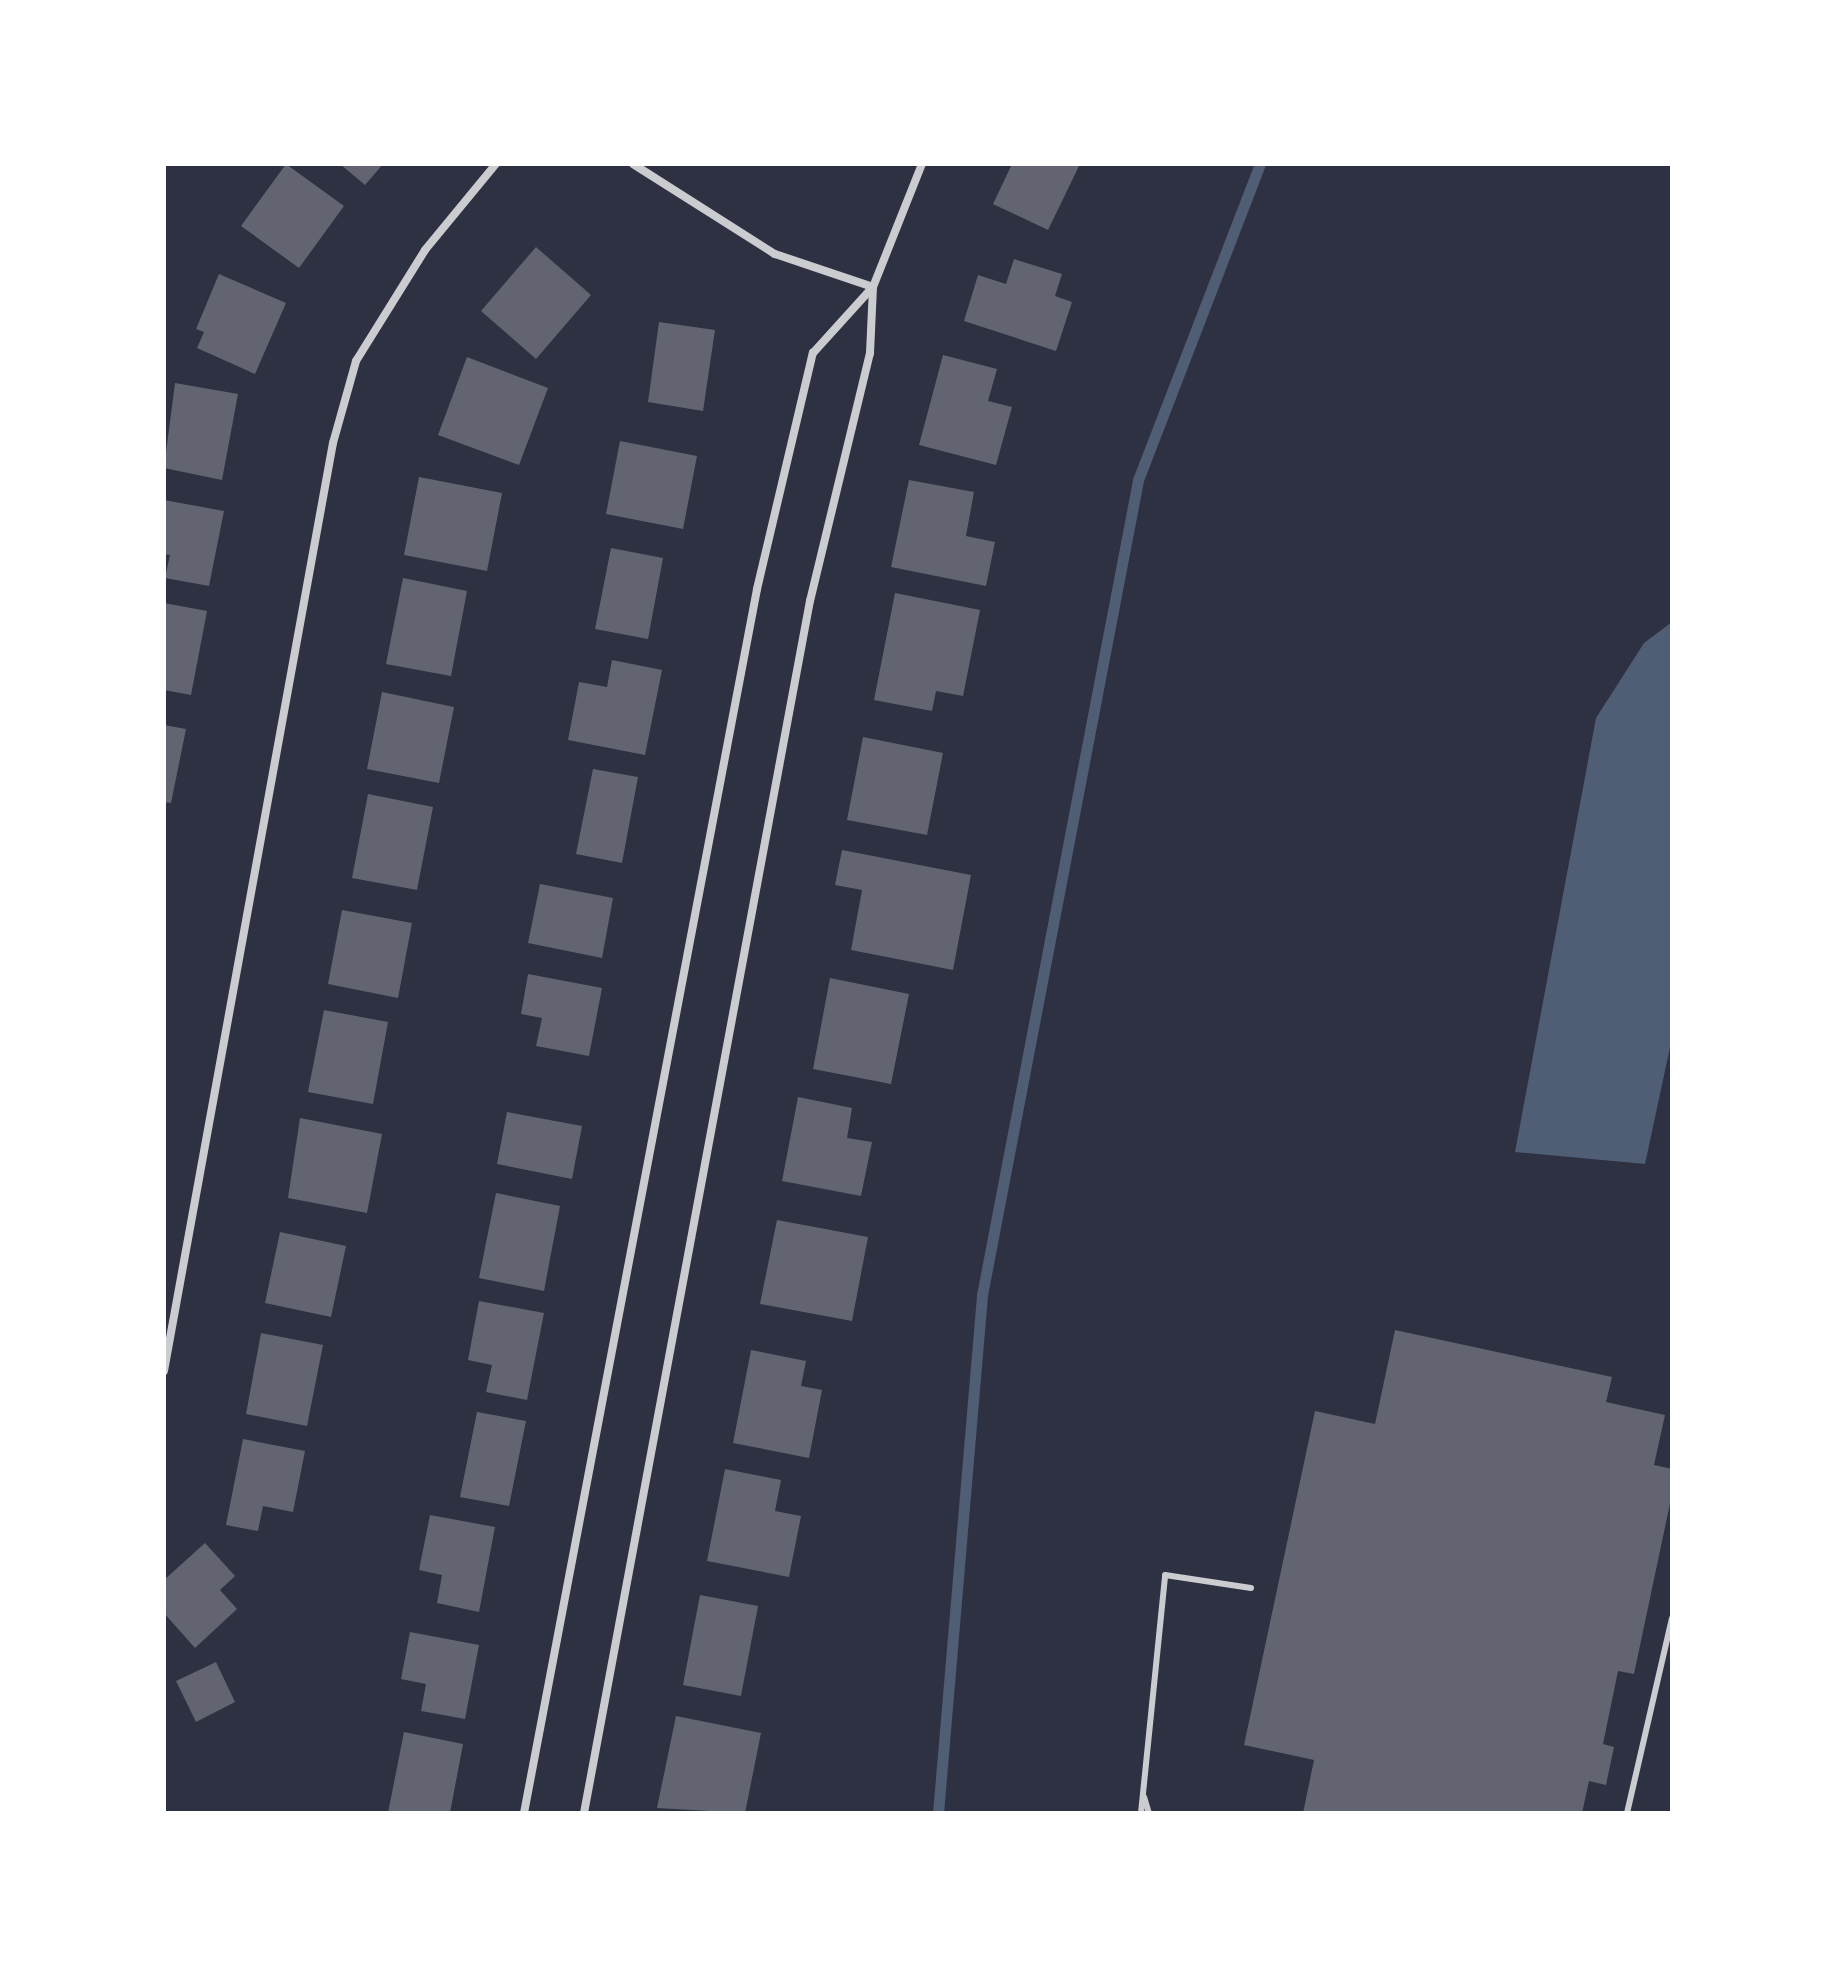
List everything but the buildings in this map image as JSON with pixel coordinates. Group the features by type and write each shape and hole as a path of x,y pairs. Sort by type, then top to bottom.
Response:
{"street":[{"path":"164,1371 333,443 356,361 425,250 496,164"},
{"path":"633,164 775,254 873,287"},
{"path":"584,1813 810,601 870,353 873,287 922,164"},
{"path":"524,1813 757,589 813,353 873,287"}],"lane":[{"path":"1141,1813 1165,1575 1251,1588"},
{"path":"1627,1813 1672,1618"},
{"path":"1143,1792 1149,1813"}],"water":[{"path":"1672,622 1672,1038 1645,1164 1515,1152 1596,718 1644,643"}],"waterway":[{"path":"938,1813 982,1295 1138,480 1260,164"}]}
